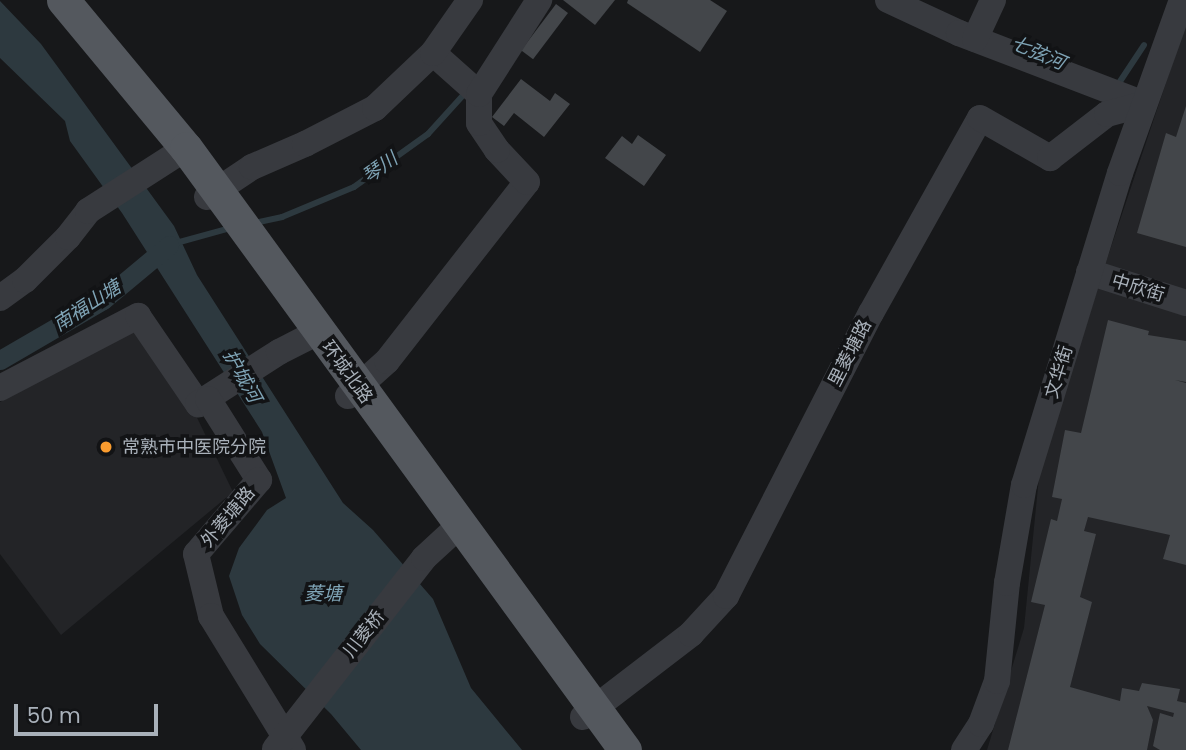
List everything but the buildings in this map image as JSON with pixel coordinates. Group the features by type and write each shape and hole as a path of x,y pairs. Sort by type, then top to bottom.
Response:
{"main road":[{"name":"环城北路","path":"51,0 76,26 173,156 220,205 353,392 457,527 589,713 625,750"},
{"name":"环城北路","path":"63,0 173,156"},
{"name":"环城北路","path":"254,252 293,345 353,392"},
{"name":"环城北路","path":"589,713 607,750"}],"street":[{"path":"220,205 252,167 305,144 375,108 433,53 470,0"},
{"path":"471,88 539,0"},
{"path":"888,0 984,19 1144,104"},
{"name":"文华街","path":"964,750 981,724 997,681 1007,583 1024,485 1089,272 1144,104 1182,0"},
{"path":"353,392 387,361 527,182 496,150 479,123 471,88 433,53"},
{"name":"里菱塘路","path":"589,713 691,634 726,596 871,313 980,118 1050,158 1107,114 1144,104"},
{"path":"0,299 25,280 68,237 88,211 173,156"},
{"name":"中欣街","path":"1089,272 1186,303"},
{"path":"0,388 138,316 198,404 293,345"},
{"name":"外菱塘路","path":"208,399 259,480 197,554 211,616 283,745"},
{"name":"川菱桥","path":"283,745 303,710 424,558 457,527"}],"shaded area":[{"path":"1186,23 1186,750 987,750 1024,628 1039,477 1103,271"},
{"name":"常熟市中医院分院","path":"136,327 188,399 233,492 61,635 0,554 0,402"}],"water":[{"name":"菱塘","path":"0,1 41,44 174,226 197,275 343,503 373,530 433,599 471,688 522,750 361,750 331,714 260,644 242,615 229,576 239,548 267,510 286,498 262,432 122,213 70,141 65,121 0,58"}],"waterway":[{"name":"七弦河","path":"1117,86 1144,45"},
{"name":"琴川","path":"254,223 282,217 354,187 428,134 467,91"},
{"name":"琴川","path":"176,243 230,228"},
{"name":"南福山塘","path":"0,360 103,300 169,245"}],"place":[{"name":"常熟市中医院分院","path":"106,447"}],"water label":[{"name":"护城河","path":"242,376"}]}
